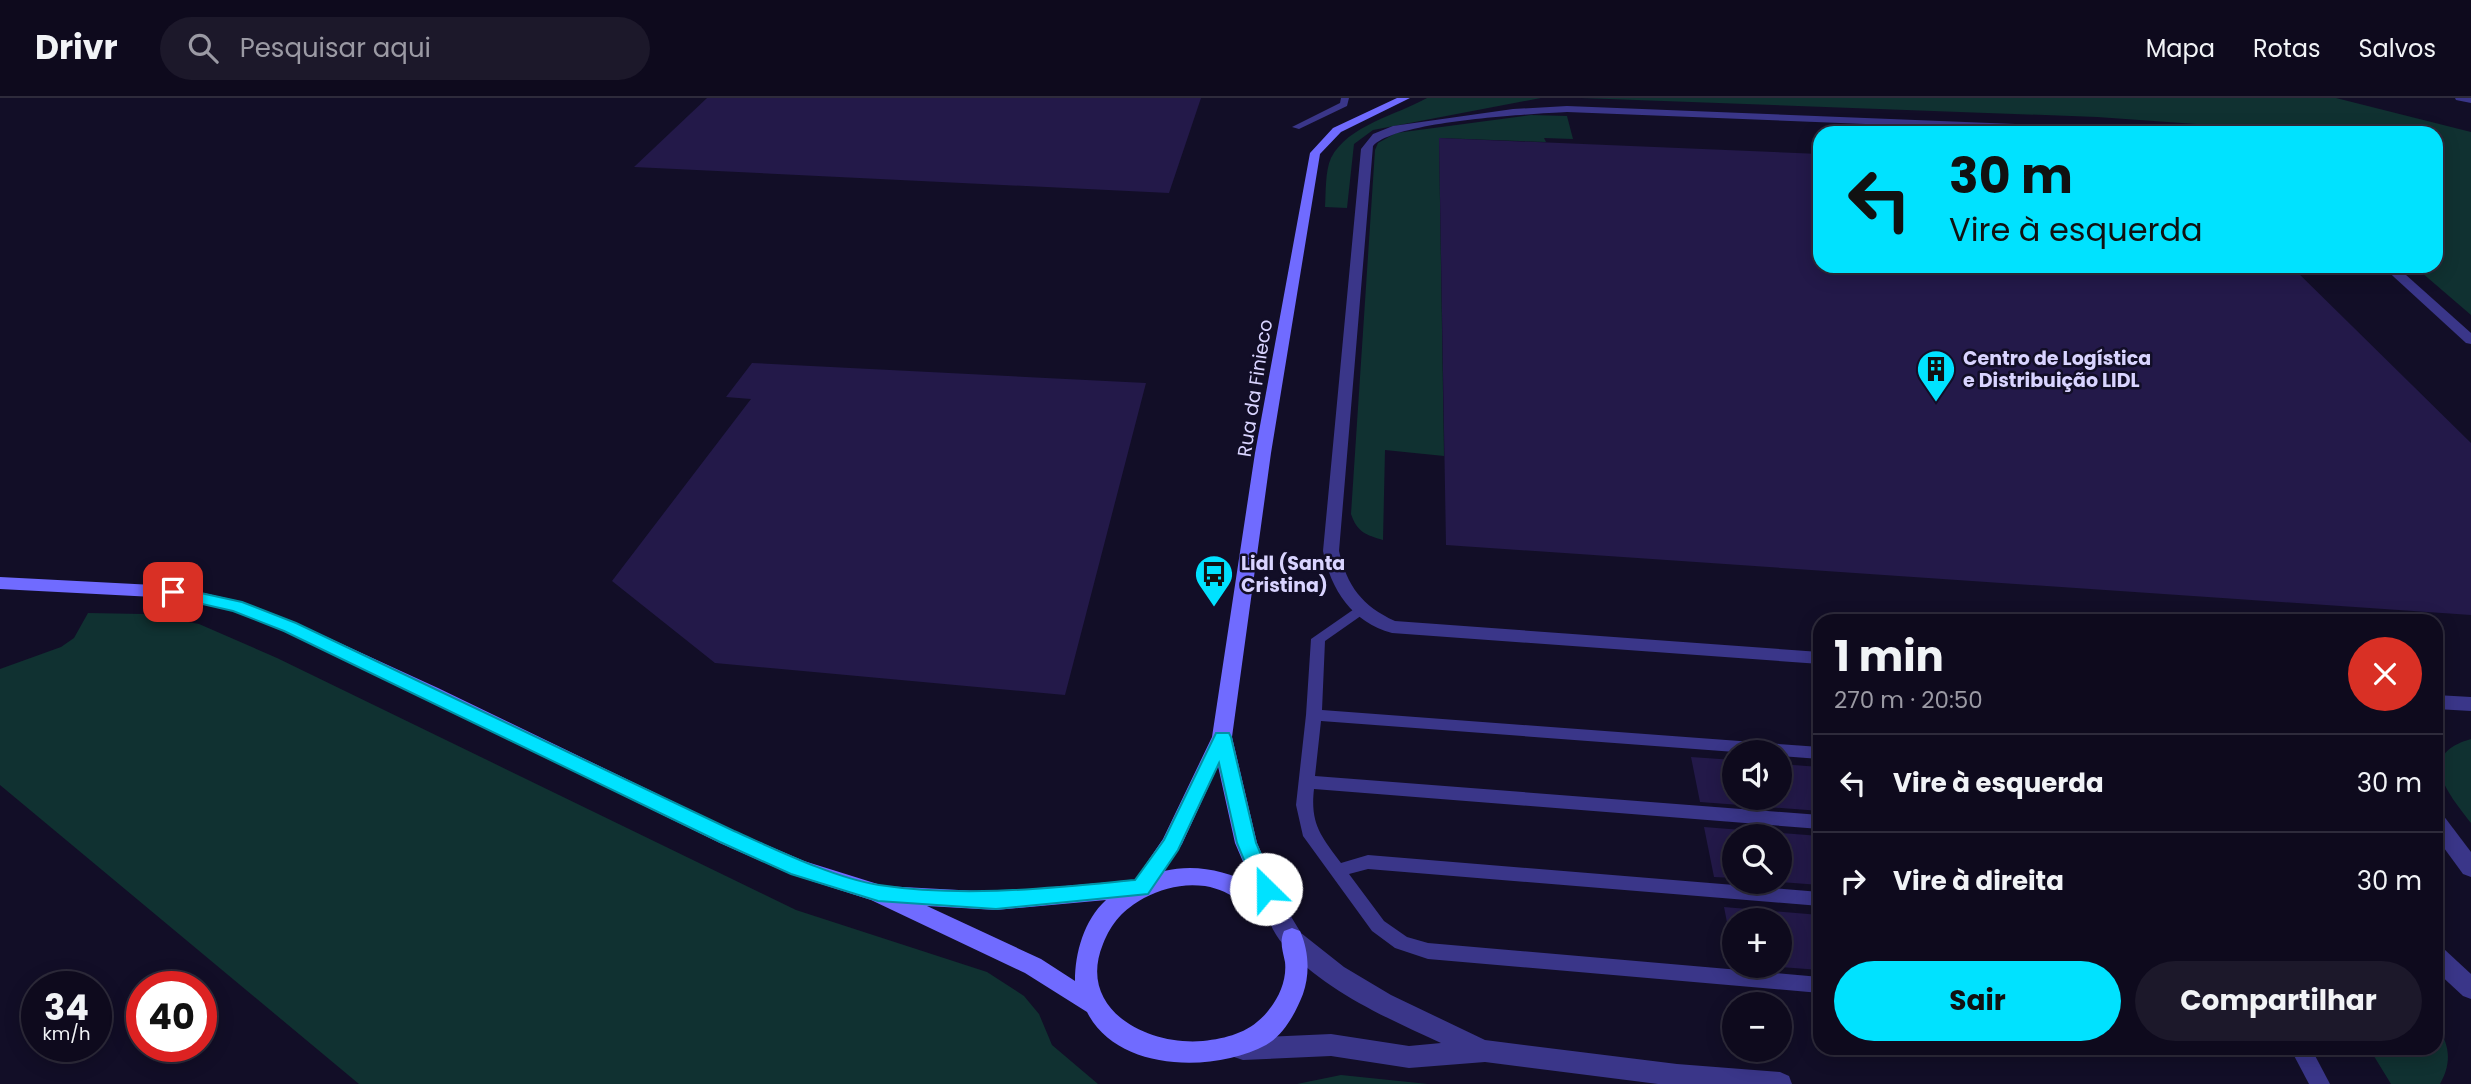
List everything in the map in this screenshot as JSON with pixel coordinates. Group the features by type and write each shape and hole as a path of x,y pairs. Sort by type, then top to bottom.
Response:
{"street":[{"name":"Rua da Finieco","path":"1222,737 1263,453 1315,153 1337,130 1405,98"},
{"path":"2460,98 2471,100"},
{"path":"1813,658 1392,627 1360,610 1346,595 1335,573 1331,551 1366,149 1378,135 1401,128 1500,114 1567,109 1991,126"},
{"path":"2396,273 2471,340"},
{"path":"0,583 173,592 237,606 290,627 727,837 798,868 878,893 1033,966 1090,1003 1108,1029 1117,1036 1136,1049 1170,1060 1208,1060 1243,1048 1271,1028 1290,1000 1297,969 1292,939 1276,912 1246,843 1222,737"},
{"path":"2443,702 2471,704"},
{"path":"1090,1003 1084,973 1089,943 1104,917 1141,888 1171,844 1222,737"},
{"path":"2443,830 2471,868"},
{"path":"878,893 996,901 1141,888 1170,879 1189,877 1228,882 1255,894 1276,912"},
{"path":"1292,939 1354,986 1395,1010 1485,1051"},
{"path":"2443,963 2471,989"},
{"path":"1243,1048 1331,1045 1409,1057 1485,1051 1677,1075 1780,1084"}],"lane":[{"path":"1296,127 1344,104 1345,98"},
{"path":"1360,610 1318,639 1314,715 1304,805 1311,836 1378,926 1401,943 1428,950 1813,984"},
{"path":"1314,715 1813,752"},
{"path":"1307,782 1813,821"},
{"path":"1336,870 1367,862 1813,898"},
{"path":"2304,1055 2320,1084"}],"green space":[{"path":"1427,98 1541,98 1373,130 1354,144 1347,208 1325,207 1328,169 1331,158 1339,147 1361,129"},
{"path":"1581,98 2336,98 2471,132 2471,315 2422,273 2443,273 2443,126 2213,126 2097,117"},
{"path":"1531,115 1567,116 1573,139 1544,138 1546,142 1439,138 1444,456 1385,450 1383,540 1359,529 1351,514 1375,150 1378,143 1396,133"},
{"path":"88,613 143,614 199,624 277,658 796,910 987,972 1024,996 1039,1014 1052,1045 1098,1084 359,1084 0,785 0,669 61,647 74,638"},
{"path":"2471,739 2471,823 2443,780 2443,758 2454,746"},
{"path":"2443,1036 2448,1060 2440,1084 2391,1084 2373,1055 2443,1055"},
{"path":"1341,1075 1428,1084 1297,1084"}],"building":[{"path":"707,98 1201,98 1169,193 634,167"},
{"name":"Centro de Logística e Distribuição LIDL","path":"1439,138 1813,154 1813,273 2298,273 2471,443 2471,615 1446,545"},
{"path":"752,363 1146,383 1065,695 715,663 612,581 751,399 726,397"},
{"path":"1691,757 1722,759 1722,804 1700,802"},
{"path":"1792,765 1813,766 1813,810 1792,809"},
{"path":"1704,827 1722,828 1722,877 1714,877"},
{"path":"1792,834 1813,835 1813,884 1792,883"},
{"path":"1792,913 1813,914 1813,969 1792,968"}],"place":[{"name":"Centro de Logística e Distribuição LIDL","path":"1936,403"},
{"name":"Lidl (Santa Cristina)","path":"1214,608"}],"route":[{"path":"173,592 237,606 290,627 727,837 798,868 878,893 996,901 1141,888 1171,844 1222,737 1246,843 1266,889"}]}
